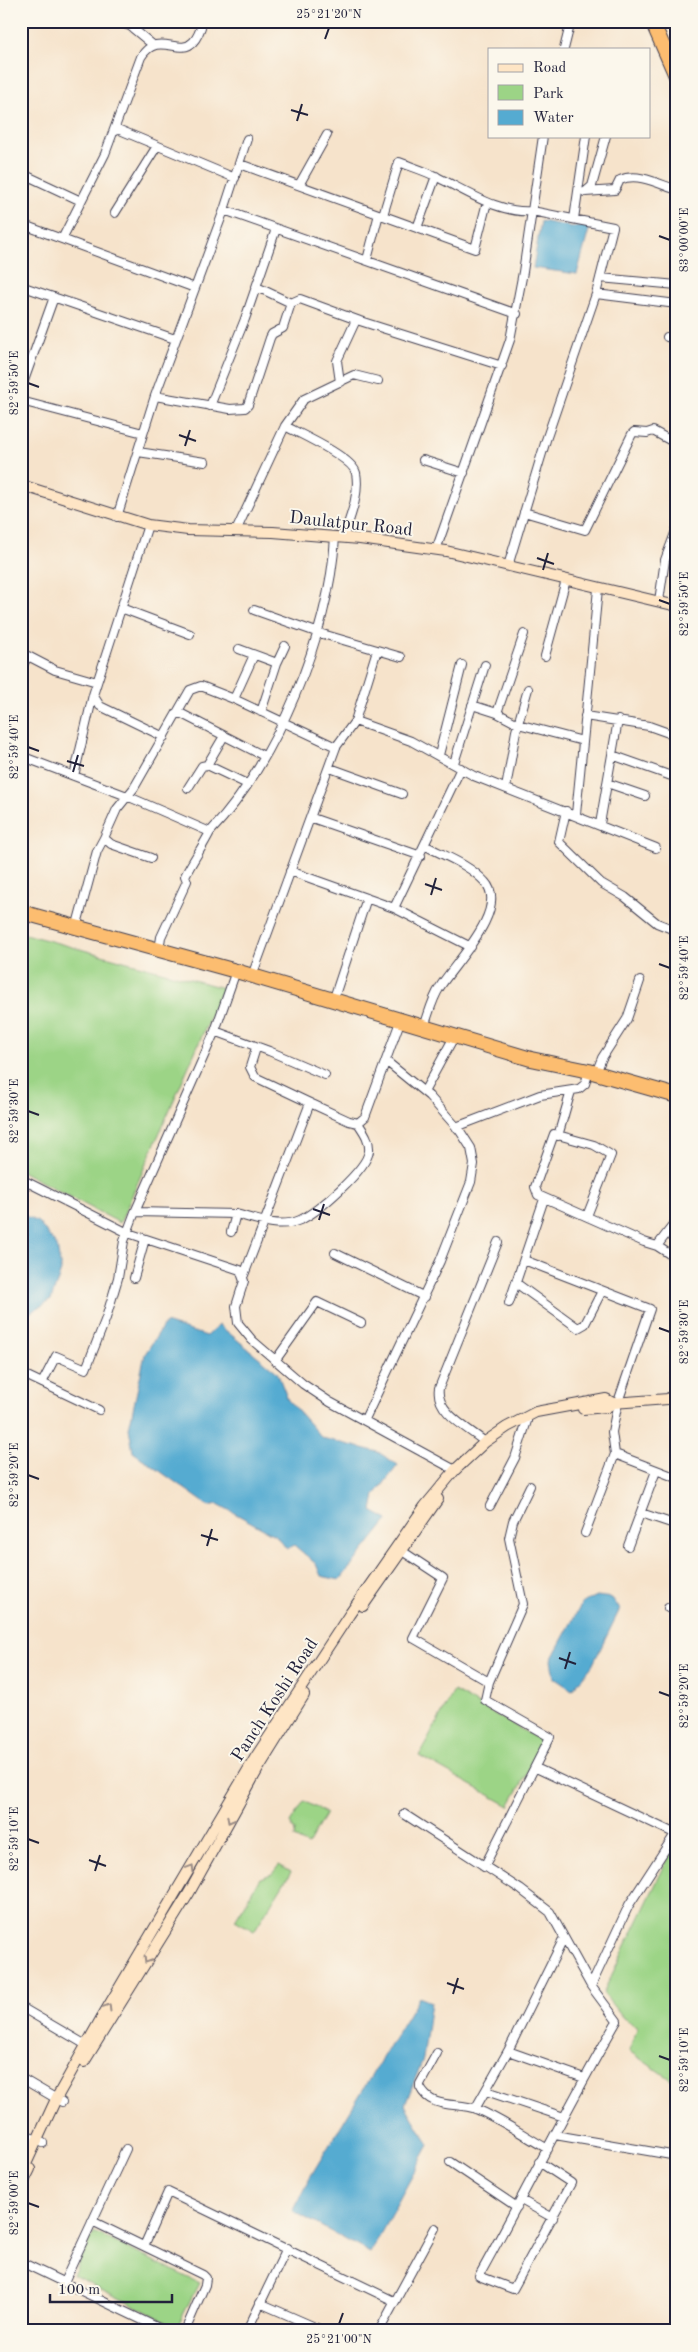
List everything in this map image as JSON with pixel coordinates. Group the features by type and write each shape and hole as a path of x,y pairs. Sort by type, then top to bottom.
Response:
{"highway":[{"path":"652,21 672,50"},
{"path":"660,21 672,50 677,78"},
{"path":"21,912 236,971 424,1027 455,1034 531,1059 593,1072 677,1096"}],"street":[{"path":"116,21 130,26 153,45"},
{"path":"62,239 115,128 141,57 147,48 153,45 188,46 194,42 203,21"},
{"path":"564,48 571,21"},
{"path":"115,128 235,178"},
{"path":"299,185 327,135"},
{"path":"436,550 502,366 516,314 543,138"},
{"path":"574,219 582,192 586,138"},
{"path":"582,192 592,186 605,138"},
{"path":"117,517 154,396 224,210 247,139"},
{"path":"115,213 157,146"},
{"path":"367,260 399,162 436,176 487,202 519,212 532,211 613,227 596,294 546,440 508,566"},
{"path":"240,164 475,249 487,202"},
{"path":"21,173 81,201"},
{"path":"417,228 436,176"},
{"path":"582,192 615,190 620,180 632,177 646,179 677,190"},
{"path":"224,210 516,314"},
{"path":"21,224 195,288"},
{"path":"210,406 257,287 276,229"},
{"path":"600,278 677,285"},
{"path":"21,286 176,339"},
{"path":"257,287 291,303"},
{"path":"596,294 677,304"},
{"path":"21,389 54,297"},
{"path":"154,396 240,410 248,404 270,338 272,334 283,328 291,303 294,300 305,300 356,320 502,366"},
{"path":"340,382 337,361 356,320"},
{"path":"667,337 677,340"},
{"path":"236,531 285,426 304,399 354,375 378,381"},
{"path":"21,401 143,433"},
{"path":"159,950 161,937 187,880 185,876 195,854 200,850 210,832 238,800 283,721 319,633 331,586 339,538 353,509 356,483 355,471 350,464 285,426"},
{"path":"524,512 586,530 634,432 647,433 653,431 677,444"},
{"path":"138,452 204,462"},
{"path":"424,460 464,473"},
{"name":"Daulatpur Road","path":"21,485 117,517 148,525 188,530 236,531 339,538 436,550 677,606"},
{"path":"74,776 97,682 148,525"},
{"path":"659,601 665,560 677,528"},
{"path":"545,656 566,580"},
{"path":"576,814 598,589"},
{"path":"121,608 190,634"},
{"path":"254,610 319,633 401,657"},
{"path":"497,713 524,634"},
{"path":"261,712 285,646"},
{"path":"239,649 278,663"},
{"path":"252,976 290,871 312,818 336,747 354,721 377,650"},
{"path":"234,699 254,655"},
{"path":"21,668 28,656 56,670 97,682"},
{"path":"439,755 462,665"},
{"path":"454,763 485,665"},
{"path":"76,928 97,851 112,820 164,737 190,690 201,686 283,721 336,747"},
{"path":"506,788 518,724 528,689"},
{"path":"93,696 100,706 164,737"},
{"path":"472,705 497,713 518,724 583,741"},
{"path":"178,712 264,756"},
{"path":"585,716 649,726 677,736"},
{"path":"600,824 618,720"},
{"path":"354,721 411,741 462,768 506,788 576,814 656,848"},
{"path":"188,788 202,766 207,765 224,736"},
{"path":"612,755 677,778"},
{"path":"21,756 127,796 210,832"},
{"path":"207,765 248,784"},
{"path":"330,768 402,794"},
{"path":"394,908 426,846 462,768"},
{"path":"607,783 645,796"},
{"path":"566,811 559,842 601,883 624,897 657,924 677,931"},
{"path":"312,818 421,856"},
{"path":"104,838 111,844 151,858"},
{"path":"424,1027 441,985 471,947 491,908 491,890 485,881 469,869 426,846"},
{"path":"290,871 394,908 471,947"},
{"path":"332,1001 367,898"},
{"path":"42,1383 56,1356 86,1369 106,1318 135,1212 215,1031 236,971"},
{"path":"456,1127 540,1095 579,1089 585,1084 627,1020 640,981"},
{"path":"358,1123 365,1117 401,1020"},
{"path":"215,1031 325,1075"},
{"path":"424,1092 455,1034"},
{"path":"135,1212 236,1214 265,1222 282,1223 299,1220 341,1189 366,1161 369,1152 369,1141 358,1123 310,1104 255,1077 250,1067 256,1048"},
{"path":"365,1419 425,1297 471,1182 474,1164 471,1148 456,1127 424,1092 386,1061"},
{"path":"558,1136 571,1091"},
{"path":"310,1104 264,1218 265,1222 244,1275 243,1286 236,1306 238,1323 275,1361 324,1397 455,1470"},
{"path":"587,1216 611,1155 594,1145 554,1134 535,1187 535,1192 544,1199 657,1246 677,1259"},
{"path":"21,1179 128,1233 229,1266 244,1275"},
{"path":"509,1303 544,1199"},
{"path":"231,1232 236,1214"},
{"path":"657,1246 677,1220"},
{"path":"134,1278 145,1240"},
{"path":"485,1442 444,1409 438,1396 442,1378 498,1242"},
{"path":"335,1253 425,1297"},
{"path":"524,1260 650,1309 616,1403 612,1432 615,1454 585,1534"},
{"path":"516,1282 578,1328 585,1324 602,1291"},
{"path":"275,1361 317,1302 361,1323"},
{"path":"21,1373 99,1410"},
{"name":"Panch Koshi Road","path":"21,2174 40,2142 86,2045 255,1758 400,1549 425,1506 455,1470 485,1442 536,1412 606,1399 616,1403 668,1399 677,1392"},
{"path":"21,2078 59,2101 217,1846 263,1761 400,1549 441,1495 459,1475 507,1433 528,1421 545,1414 607,1407 616,1403"},
{"path":"490,1506 515,1458 528,1421"},
{"path":"615,1454 677,1478"},
{"path":"628,1546 656,1471"},
{"path":"484,1867 536,1768 550,1737 485,1700 489,1682 523,1604 508,1538 513,1521 530,1486"},
{"path":"641,1513 677,1525"},
{"path":"400,1549 443,1578 413,1638 489,1682"},
{"path":"668,1608 677,1612"},
{"path":"536,1768 676,1832 629,1905 591,1986"},
{"path":"404,1814 520,1889 550,1912 591,1986 617,2021 584,2078 548,2149 539,2162 519,2204 479,2276 513,2290 571,2183 539,2162"},
{"path":"475,2109 508,2051 564,1938"},
{"path":"21,2007 86,2045"},
{"path":"508,2051 584,2078"},
{"path":"437,2053 421,2080 422,2091 434,2100 446,2105 475,2109 548,2149"},
{"path":"486,2091 564,2117"},
{"path":"21,2133 40,2142 21,2187"},
{"path":"555,2135 677,2156"},
{"path":"64,2282 126,2149"},
{"path":"450,2162 519,2204 552,2218"},
{"path":"144,2246 168,2192 394,2301"},
{"path":"92,2221 206,2278 205,2285 185,2331"},
{"path":"379,2331 435,2228"},
{"path":"247,2331 287,2248"},
{"path":"21,2262 165,2331"},
{"path":"260,2303 311,2329 324,2331"},
{"path":"21,2324 36,2331"}],"green space":[{"path":"21,933 223,988 120,1223 21,1171"},
{"path":"454,1691 545,1743 509,1806 419,1756"},
{"path":"304,1801 326,1813 308,1845 294,1838 295,1831 290,1823"},
{"path":"677,1840 677,2084 629,2051 638,2027 623,2018 603,1993"},
{"path":"279,1865 291,1872 254,1931 235,1920 260,1878 272,1874"},
{"path":"94,2232 199,2283 177,2327 73,2275"}],"water":[{"path":"541,221 573,227 590,226 577,274 533,268"},
{"path":"21,1214 38,1222 57,1246 61,1271 51,1300 26,1315 21,1313"},
{"path":"165,1323 207,1336 219,1325 277,1372 288,1400 322,1438 378,1452 398,1465 375,1495 372,1511 388,1520 340,1580 321,1576 316,1564 294,1545 287,1549 276,1536 218,1504 209,1506 133,1452 129,1428 145,1354"},
{"path":"597,1596 612,1598 620,1609 592,1666 572,1690 554,1678 551,1660 582,1603"},
{"path":"419,1997 431,2002 423,2059 405,2105 429,2145 370,2253 293,2211 310,2177"}]}
